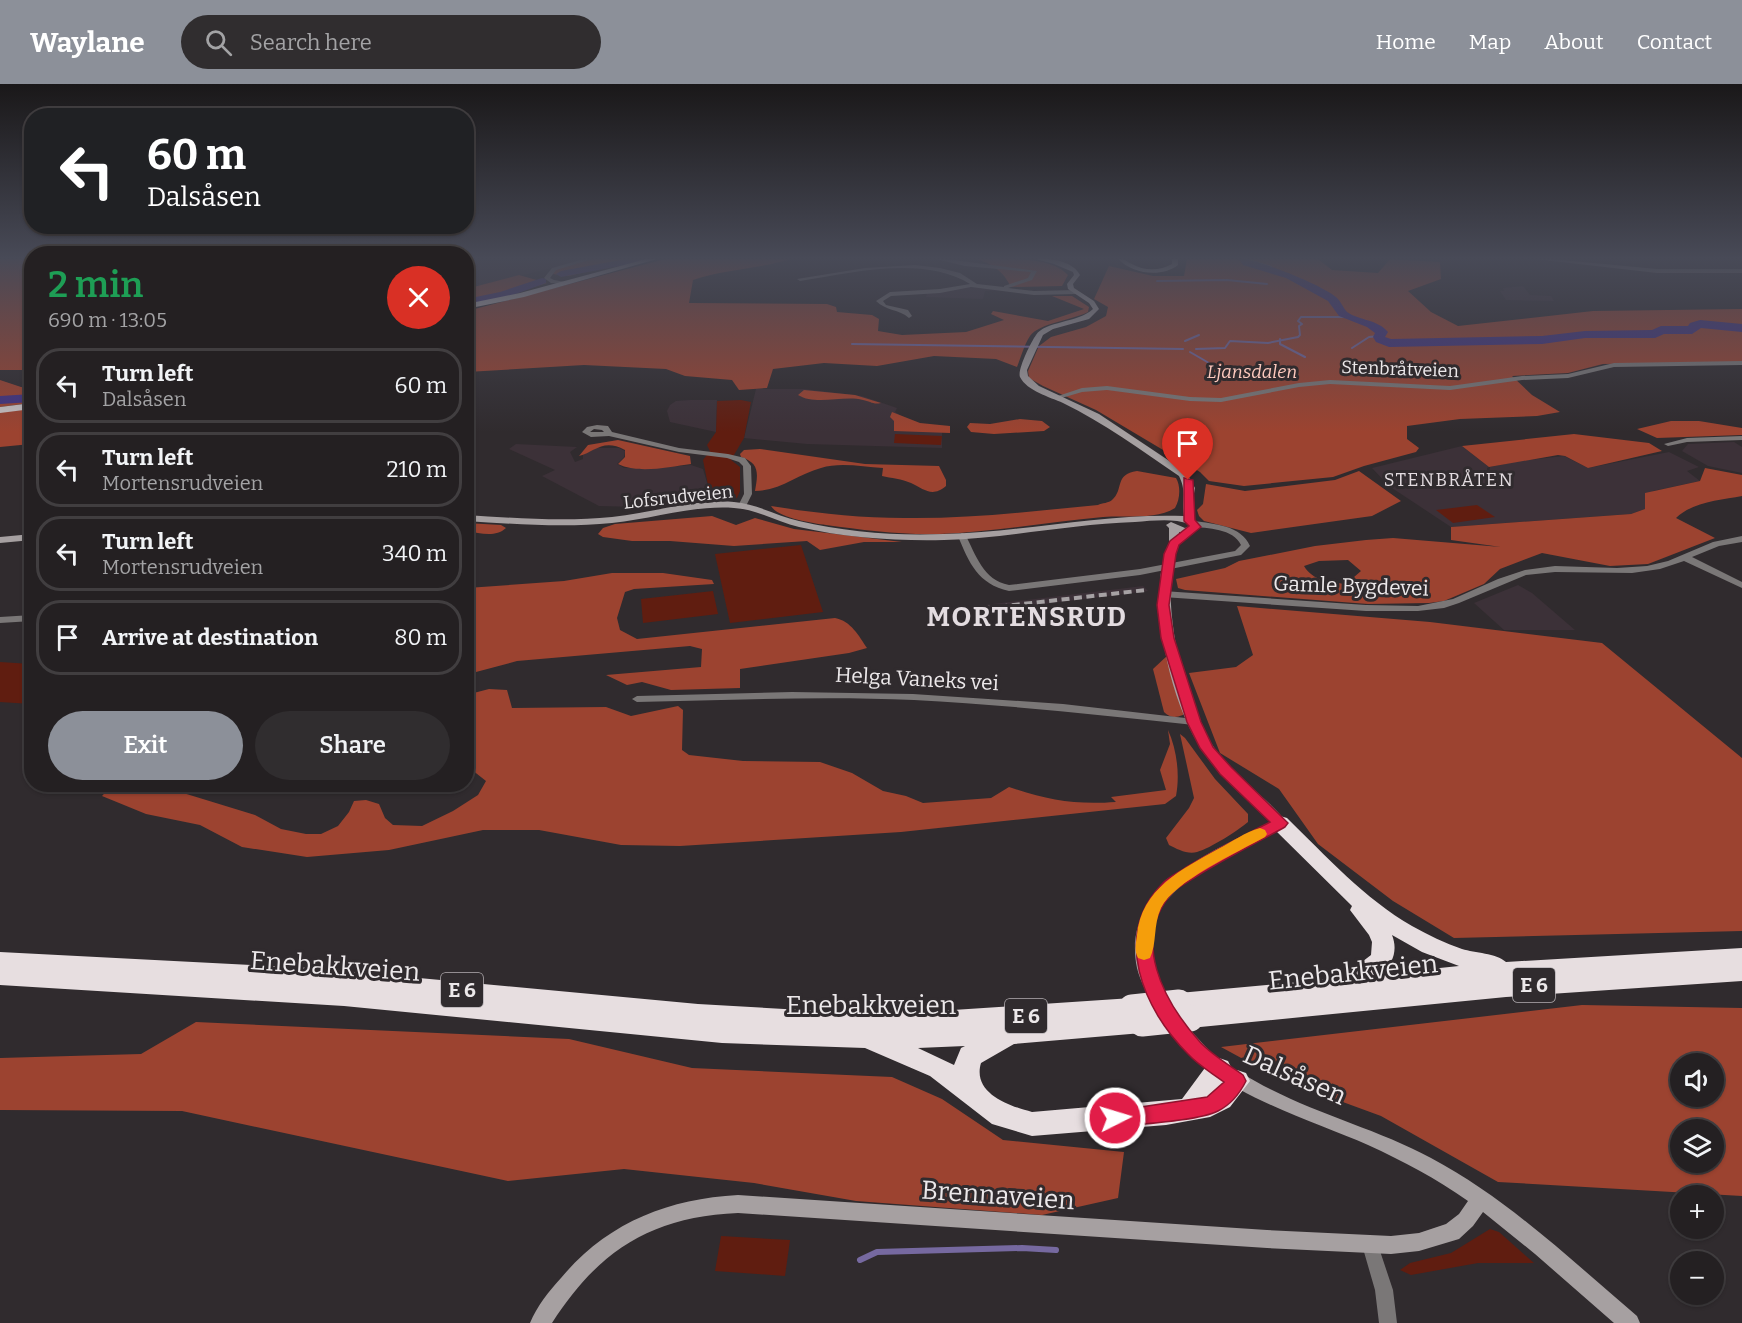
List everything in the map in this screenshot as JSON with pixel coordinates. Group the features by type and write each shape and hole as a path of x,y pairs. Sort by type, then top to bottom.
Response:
{"highway":[{"name":"E 6","path":"1280,823 1348,891 1402,932 1432,949 1484,964 1520,970"},
{"name":"E 6","path":"1345,987 1377,966 1385,952 1378,932 1348,891"},
{"name":"Enebakkveien","path":"1185,1011 1345,987 1520,970 1742,957"},
{"name":"Enebakkveien","path":"1,966 312,977 698,1014 802,1020 863,1022 1137,1016"},
{"name":"Enebakkveien","path":"1,966 152,982 463,1006 721,1033 865,1038 1013,1033 1185,1011 1742,972"},
{"path":"971,1091 966,1069 970,1056 1013,1033"},
{"path":"865,1038 910,1054 939,1068 1001,1116 1032,1124 1190,1109 1216,1103 1228,1075"}],"main road":[{"path":"0,410 24,407"}],"street":[{"path":"1089,317 1051,328 1038,336 1024,368 1023,376 1027,381 1096,416 1179,470 1189,484 1187,504 1190,526"},
{"name":"Stenbråtveien","path":"1058,397 1082,390 1107,388 1190,399 1221,400 1299,385 1330,382 1450,388 1522,378 1568,376 1614,365 1742,363"},
{"path":"609,434 679,450 742,460 747,466 748,494 742,506"},
{"path":"1668,444 1687,440 1742,438"},
{"path":"1187,504 1173,523 1174,543 1163,594 1167,638 1194,722 1212,755 1280,823"},
{"name":"Lofsrudveien","path":"474,518 579,523 709,506 742,506 795,523 903,536 962,536 1105,520 1143,520 1190,526"},
{"path":"962,536 985,578 996,586 1009,588 1126,574 1208,559 1241,551 1246,544 1242,538 1227,532 1190,526"},
{"path":"1174,543 1190,526"},
{"path":"0,540 24,538"},
{"name":"Gamle Bygdevei","path":"1163,594 1412,609 1462,600 1508,578 1532,572 1638,571 1655,568 1714,543 1742,539"},
{"path":"1684,557 1742,585"},
{"path":"0,620 24,618"},
{"name":"Helga Vaneks vei","path":"637,699 792,695 913,697 1063,707 1194,722"},
{"name":"Dalsåsen","path":"1280,823 1175,882 1158,898 1147,922 1144,953 1156,996 1187,1041 1228,1075 1393,1148 1442,1173 1518,1226 1630,1323"},
{"name":"Brennaveien","path":"540,1323 574,1275 614,1240 643,1224 670,1214 723,1204 1370,1245 1405,1244 1444,1235 1458,1228 1481,1199"},
{"path":"1370,1245 1384,1290 1389,1323"}],"shaded area":[{"path":"756,389 804,389 862,396 897,408 895,412 914,424 942,428 942,448 807,444 744,438"},
{"path":"717,400 716,432 670,422 667,411 670,405 676,401"},
{"path":"717,401 751,402 744,438 731,460 740,467 740,491 737,498 711,500 703,460 710,451 707,445 716,432"},
{"path":"895,434 942,436 941,445 894,443"},
{"path":"1734,442 1742,447 1742,473 1708,466 1682,451 1688,444"},
{"path":"516,444 577,447 570,452 575,462 583,459 583,455 594,448 619,448 625,451 624,457 617,464 624,468 691,465 703,469 711,496 638,507 599,506 542,476 555,470 509,449"},
{"path":"1462,446 1489,467 1487,468 1487,483 1490,467 1519,461 1564,456 1588,468 1669,452 1699,467 1687,471 1700,481 1653,491 1645,509 1631,514 1451,527 1389,486 1372,468"},
{"path":"1477,505 1495,517 1453,523 1436,510"},
{"path":"801,545 823,612 730,623 715,554"},
{"path":"1518,585 1532,593 1575,630 1504,630 1474,603"},
{"path":"1143,586 1148,591 987,611 984,605"},
{"path":"713,591 718,614 643,623 641,599"},
{"path":"0,662 24,664 24,704 0,702"},
{"path":"1490,1229 1499,1232 1534,1263 1478,1263 1411,1275 1400,1270 1410,1263 1451,1253"},
{"path":"721,1236 790,1240 785,1276 715,1271"}],"green space":[{"path":"0,317 24,317 24,370 0,370"},
{"path":"474,317 875,317 879,319 878,331 902,335 966,332 1004,320 997,317 1025,317 1048,321 1061,317 1075,317 1034,332 1026,343 1017,367 996,359 934,356 877,366 824,363 773,369 767,388 739,390 732,380 685,376 666,369 584,365 474,372"},
{"name":"Ljansdalen","path":"1105,317 1440,317 1458,326 1541,317 1742,317 1742,362 1603,364 1568,373 1512,376 1532,395 1560,412 1537,416 1460,419 1407,426 1407,439 1419,448 1416,452 1333,477 1244,486 1209,481 1200,472 1096,410 1029,378 1028,371 1039,346 1051,337 1086,327"},
{"path":"0,380 24,387 24,404 0,407"},
{"path":"804,390 855,395 881,403 855,399 813,400 798,395"},
{"path":"24,410 24,445 0,447 0,412"},
{"path":"892,412 920,423 950,426 950,433 894,431 894,421 890,417"},
{"path":"1020,419 1042,421 1050,427 1044,431 994,434 971,432 967,427 970,423 990,424"},
{"path":"1671,421 1699,421 1742,428 1742,435 1657,438 1637,429"},
{"path":"1574,434 1649,443 1662,451 1588,468 1565,456 1558,455 1489,467 1462,446"},
{"path":"618,440 690,456 691,464 654,469 626,467 618,464 625,457 625,450 611,445 579,456 588,445"},
{"path":"760,449 865,464 939,466 946,480 946,486 932,492 908,482 882,476 883,468 844,465 821,468 773,488 755,491 757,479 755,466 740,454 744,450"},
{"path":"1705,468 1742,475 1742,496 1707,502 1690,508 1676,518 1715,538 1648,564 1610,566 1542,553 1500,569 1484,584 1444,601 1429,603 1368,604 1185,590 1178,588 1176,579 1225,568 1239,561 1315,546 1366,540 1393,538 1501,547 1451,540 1451,527 1631,514 1645,509 1645,493 1700,481","holes":["1348,560 1361,571 1346,584 1317,578 1304,566 1319,561"]},
{"path":"1137,471 1176,478 1179,493 1175,508 1150,516 1103,517 980,531 925,534 882,532 812,523 788,517 771,506 837,515 904,518 977,516 1050,510 1109,502 1116,496 1125,475"},
{"path":"1359,471 1401,501 1372,516 1251,533 1204,521 1197,510 1203,504 1206,484 1245,491 1335,480"},
{"path":"712,516 736,525 755,518 794,529 902,542 864,542 820,550 807,541 734,546 670,541 632,541 603,537 598,534 603,528 615,524"},
{"path":"474,523 501,525 506,528 497,533 474,532"},
{"path":"612,573 663,573 712,580 714,584 634,589 625,592 617,618 620,630 637,639 835,618 846,622 867,648 849,653 740,669 740,688 671,690 642,682 627,685 606,675 701,667 702,649 690,646 517,661 474,671 474,587 564,581"},
{"path":"1237,606 1430,622 1602,643 1742,758 1742,931 1454,938 1393,901 1318,844 1279,789 1220,753 1189,673 1236,667 1253,655"},
{"path":"1168,655 1184,710 1183,715 1178,717 1164,712 1153,669"},
{"path":"489,689 507,690 512,708 606,707 631,716 678,706 683,710 682,750 689,755 743,761 820,762 852,773 883,791 906,796 923,803 991,798 1009,787 1049,798 1087,803 1116,802 1111,797 1166,790 1160,770 1170,744 1168,730 1177,763 1176,796 1165,804 901,832 680,846 621,845 539,830 483,830 389,850 307,857 242,847 200,825 146,814 102,796 106,792 180,792 255,815 281,829 306,834 321,834 338,826 354,801 366,800 379,804 385,818 393,825 422,826 453,811 478,795 486,781 474,772 474,693"},
{"path":"1180,734 1215,779 1248,814 1248,822 1237,830 1224,839 1194,853 1169,845 1166,838 1194,798"},
{"path":"1582,1005 1742,1008 1742,1196 1724,1195 1724,1185 1670,1185 1670,1192 1498,1182 1381,1116 1280,1079 1221,1047"},
{"path":"196,1022 569,1039 692,1068 892,1077 942,1099 1003,1140 1124,1152 1118,1198 1042,1215 856,1201 754,1183 624,1169 508,1181 182,1111 0,1110 0,1058 141,1054"}],"waterway":[{"path":"1280,341 1300,335 1299,326 1302,324 1298,321 1301,317 1347,317"},
{"path":"1351,317 1371,324 1382,332 1380,339 1389,343 1542,340 1585,335 1655,334 1661,330 1692,330 1694,326 1700,324 1742,328"},
{"path":"1185,341 1199,335"},
{"path":"1352,348 1369,337 1379,336"},
{"path":"1196,349 1225,348 1230,341 1268,343 1280,341"},
{"path":"1280,341 1280,344 1305,357"},
{"path":"852,344 1183,349"},
{"path":"1190,352 1209,363 1210,366"},
{"path":"0,400 24,398"},
{"path":"860,1260 877,1252 1022,1248 1056,1250"}],"railway":[{"path":"987,608 1146,590"}],"slow traffic":[{"path":"1144,953 1144,933 1147,922 1164,891 1189,873 1260,834"}],"district":[{"name":"STENBRÅTEN","path":"1449,480"},
{"name":"MORTENSRUD","path":"1027,617"}],"route":[{"path":"1115,1118 1210,1106 1221,1099 1237,1081 1194,1049 1163,1009 1151,984 1145,964 1144,933 1154,905 1170,886 1207,862 1280,823 1226,771 1207,748 1194,722 1167,638 1163,605 1164,583 1170,554 1174,543 1196,527 1190,521 1187,504 1190,488 1188,480"}]}
